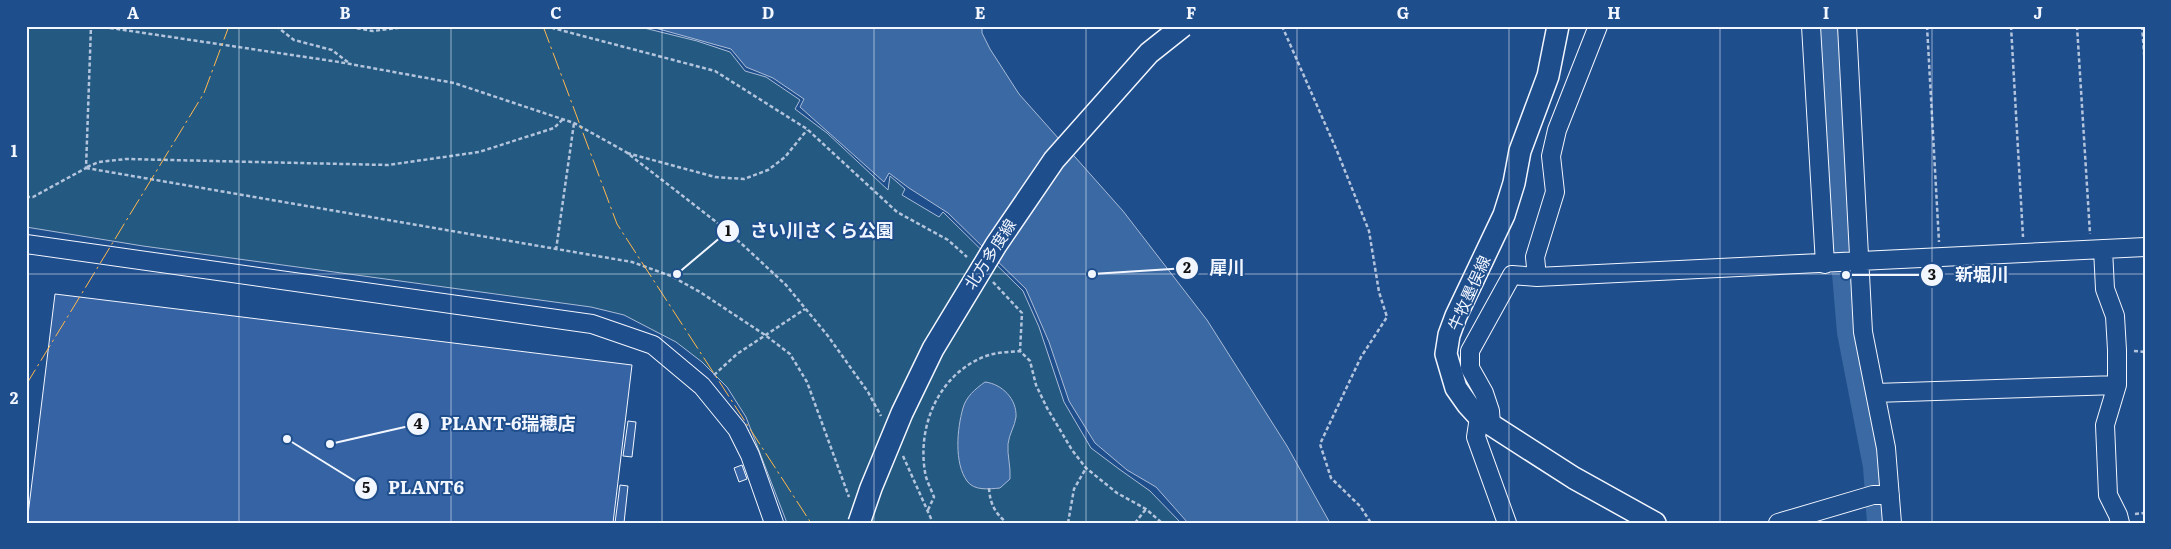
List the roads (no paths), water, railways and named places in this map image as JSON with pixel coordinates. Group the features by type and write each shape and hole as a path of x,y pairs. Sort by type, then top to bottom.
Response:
{"main road":[{"name":"北方多度線","path":"859,523 870,488 906,405 952,315 996,245 1054,160 1149,53 1182,26"},
{"name":"牛牧墨俣線","path":"1558,26 1548,76 1520,151 1514,183 1504,216 1456,316 1449,335 1446,354 1456,388 1468,404 1485,421 1574,478 1655,523"}],"street":[{"path":"1538,277 1535,257 1555,192 1551,156 1557,130 1598,26"},
{"path":"1811,26 1844,263 1863,332 1886,448 1883,495 1892,523"},
{"path":"1844,263 1847,26"},
{"path":"26,244 592,324 653,345 702,386 738,429 750,456 774,523"},
{"path":"1507,523 1476,437 1490,411 1484,393 1470,368 1470,351 1512,275 1538,277 2145,247"},
{"path":"2097,250 2105,289 2115,316 2117,385 2105,425 2108,495 2120,523"},
{"path":"1875,393 2117,385"},
{"path":"1778,523 1883,495"}],"waterway":[{"path":"1825,26 1851,332 1877,466 1881,523"}],"place":[{"name":"さい川さくら公園","path":"677,274"},
{"name":"犀川","path":"1092,274"},
{"name":"新堀川","path":"1846,275"},
{"name":"PLANT6","path":"287,439"},
{"name":"PLANT-6瑞穂店","path":"330,444"}]}
